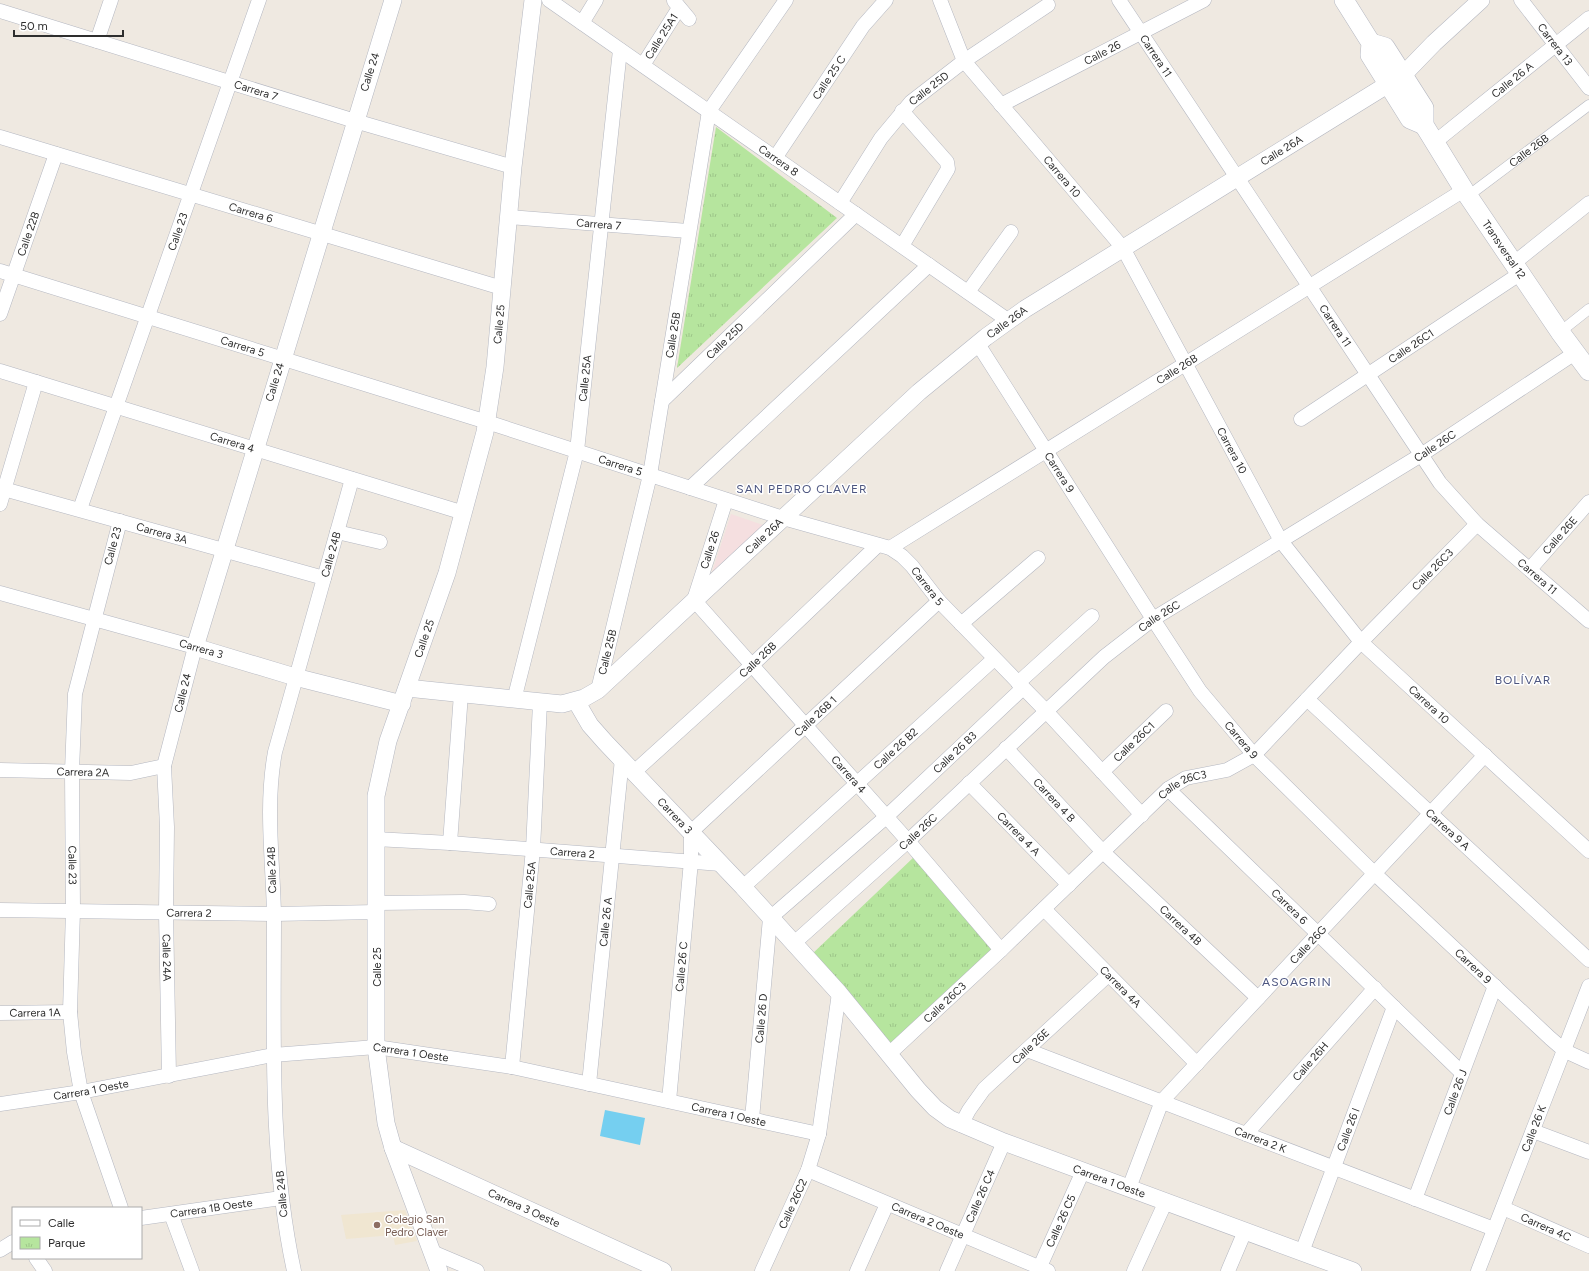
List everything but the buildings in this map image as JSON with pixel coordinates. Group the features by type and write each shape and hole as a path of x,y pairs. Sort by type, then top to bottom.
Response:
{"main road":[{"name":"Transversal 12","path":"1344,0 1370,43 1385,47 1396,80 1424,108 1424,125 1466,193 1560,332 1589,371"}],"street":[{"path":"97,41 112,0"},
{"name":"Calle 23","path":"80,509 260,0"},
{"name":"Calle 24","path":"164,766 195,647 320,234 393,0"},
{"name":"Calle 25","path":"439,1271 392,1148 386,1123 376,1047 376,796 388,741 447,573 464,513 486,422 494,367 513,167 532,0"},
{"name":"Carrera 8","path":"549,0 1009,321"},
{"path":"582,23 596,0"},
{"name":"Calle 25B","path":"598,690 650,474 688,231 709,112 786,0"},
{"name":"Calle 25 C","path":"775,158 864,26 886,0"},
{"name":"Carrera 10","path":"940,0 964,61 1123,248 1281,541 1361,642 1589,851"},
{"name":"Carrera 11","path":"1118,0 1440,483 1477,524 1589,621"},
{"name":"Calle 26","path":"1001,105 1204,0"},
{"name":"Calle 26A","path":"576,701 598,690 919,392 978,344 1009,321 1123,248 1396,80 1481,0"},
{"name":"Carrera 13","path":"1521,0 1589,88"},
{"path":"676,4 689,19"},
{"name":"Calle 25A1","path":"643,66 676,4"},
{"name":"Calle 25D","path":"840,203 881,138 902,111 925,89 1048,5"},
{"name":"Carrera 7","path":"0,12 355,121 513,167"},
{"name":"Calle 26 A","path":"1434,142 1589,18"},
{"name":"Calle 25A","path":"514,700 576,451 620,50"},
{"name":"Calle 26B","path":"634,772 884,546 1047,452 1308,286 1466,193 1589,105"},
{"path":"902,111 947,162 948,169 902,246"},
{"name":"Carrera 6","path":"0,137 502,288"},
{"name":"Calle 22B","path":"0,314 7,273 56,154"},
{"path":"1517,268 1589,203"},
{"name":"Calle 25D","path":"662,401 856,214"},
{"name":"Carrera 7","path":"509,216 600,225 688,231"},
{"path":"968,292 1011,232"},
{"path":"690,488 929,265"},
{"name":"Calle 26C1","path":"1301,419 1368,376 1517,268"},
{"name":"Carrera 5","path":"7,273 486,422 783,518 884,546 902,556 912,566 939,601 1045,710 1142,815"},
{"path":"1560,332 1589,309"},
{"name":"Carrera 9","path":"978,344 1200,691 1254,755 1374,874 1565,1051 1589,1062"},
{"name":"Calle 26C","path":"793,944 908,841 1045,710 1104,657 1153,619 1421,455 1575,353"},
{"name":"Carrera 4","path":"0,371 464,513"},
{"path":"0,504 2,488 36,382"},
{"name":"Calle 24B","path":"294,1271 285,1232 281,1198 273,1055 274,914 270,798 271,775 275,752 295,677 352,479"},
{"name":"Carrera 3A","path":"2,488 225,549 324,578"},
{"name":"Calle 26","path":"694,600 726,500"},
{"name":"Calle 26E","path":"1530,569 1589,502"},
{"name":"Calle 23","path":"120,521 93,620 75,694 72,771 74,910 70,1012 74,1052 81,1092 121,1207"},
{"name":"Calle 26C3","path":"889,1054 1001,950 1168,789 1186,778 1227,770 1254,755 1361,642 1477,524"},
{"path":"337,532 380,542"},
{"path":"961,624 1038,558"},
{"name":"Carrera 3","path":"0,593 93,620 195,647 295,677 402,704"},
{"name":"Carrera 4","path":"694,600 751,666 908,841 1001,950"},
{"name":"Calle 26B 1","path":"691,832 804,725 939,601"},
{"name":"Calle 26 B3","path":"886,817 1092,616"},
{"name":"Calle 26 B2","path":"743,887 994,659"},
{"path":"407,688 540,703 562,704 576,701"},
{"path":"450,843 461,694"},
{"name":"Carrera 9 A","path":"1307,699 1589,960"},
{"name":"Carrera 3","path":"576,701 590,724 743,887 793,944 839,993 889,1054"},
{"name":"Calle 25A","path":"512,1067 533,850 540,703"},
{"name":"Calle 26C1","path":"1102,772 1166,711"},
{"name":"Carrera 4 B","path":"1006,748 1103,852"},
{"name":"Calle 26G","path":"1129,1188 1162,1101 1485,755"},
{"name":"Calle 26 A","path":"589,1084 622,759"},
{"name":"Carrera 2A","path":"0,770 131,773 164,766"},
{"name":"Calle 24A","path":"164,766 167,827 166,912 169,1076"},
{"name":"Carrera 4 A","path":"969,783 1069,885"},
{"name":"Carrera 6","path":"1168,789 1462,1073"},
{"path":"770,918 886,817"},
{"name":"Calle 26 C","path":"669,1101 691,861 691,832"},
{"name":"Carrera 2","path":"375,839 450,843 721,864"},
{"name":"Carrera 4B","path":"1103,852 1258,998"},
{"name":"Carrera 2","path":"0,910 274,914 464,902 489,904"},
{"name":"Carrera 4A","path":"1044,909 1197,1064"},
{"name":"Calle 26 D","path":"752,1118 770,918"},
{"name":"Calle 26E","path":"961,1125 969,1110 984,1089 1108,974"},
{"name":"Calle 26 J","path":"1415,1199 1495,986"},
{"name":"Calle 26 K","path":"1478,1271 1565,1051 1589,986"},
{"name":"Calle 26H","path":"1246,1134 1374,988"},
{"path":"819,1134 839,993"},
{"name":"Calle 26 I","path":"1302,1252 1394,1007"},
{"name":"Carrera 1A","path":"0,1013 70,1012"},
{"name":"Carrera 1 Oeste","path":"0,1104 81,1092 273,1055 376,1047 512,1067 752,1118 819,1134"},
{"name":"Carrera 2 K","path":"1027,1050 1494,1229"},
{"name":"Carrera 1 Oeste","path":"889,1054 935,1108 961,1125 1302,1252 1321,1265 1353,1271"},
{"path":"1533,1131 1589,1152"},
{"name":"Calle 26C2","path":"762,1271 808,1170 819,1134"},
{"name":"Calle 26 C4","path":"947,1271 1004,1142"},
{"name":"Carrera 3 Oeste","path":"392,1148 657,1270"},
{"name":"Carrera 2 Oeste","path":"808,1170 1042,1270"},
{"name":"Calle 26 C5","path":"1042,1270 1083,1171"},
{"name":"Carrera 1B Oeste","path":"142,1218 281,1198"},
{"path":"1134,1271 1166,1201"},
{"path":"857,1271 887,1204"},
{"name":"Carrera 4C","path":"1503,1208 1589,1246"},
{"path":"171,1214 192,1271"},
{"path":"1228,1271 1245,1231"},
{"path":"0,1250 12,1243"},
{"path":"432,1252 477,1271"},
{"path":"37,1259 45,1271"}],"shaded area":[{"path":"731,514 763,525 712,572"},
{"name":"Colegio San Pedro Claver","path":"405,1210 417,1241 395,1245 393,1235 346,1239 341,1215"}],"green space":[{"path":"716,127 837,218 677,368"},
{"path":"915,856 995,951 892,1044 811,955"}],"water":[{"path":"605,1110 645,1118 640,1145 600,1136"}],"place":[{"name":"Colegio San Pedro Claver","path":"377,1225"}],"district":[{"name":"SAN PEDRO CLAVER","path":"802,489"},
{"name":"BOLÍVAR","path":"1523,680"},
{"name":"ASOAGRIN","path":"1297,982"}]}
